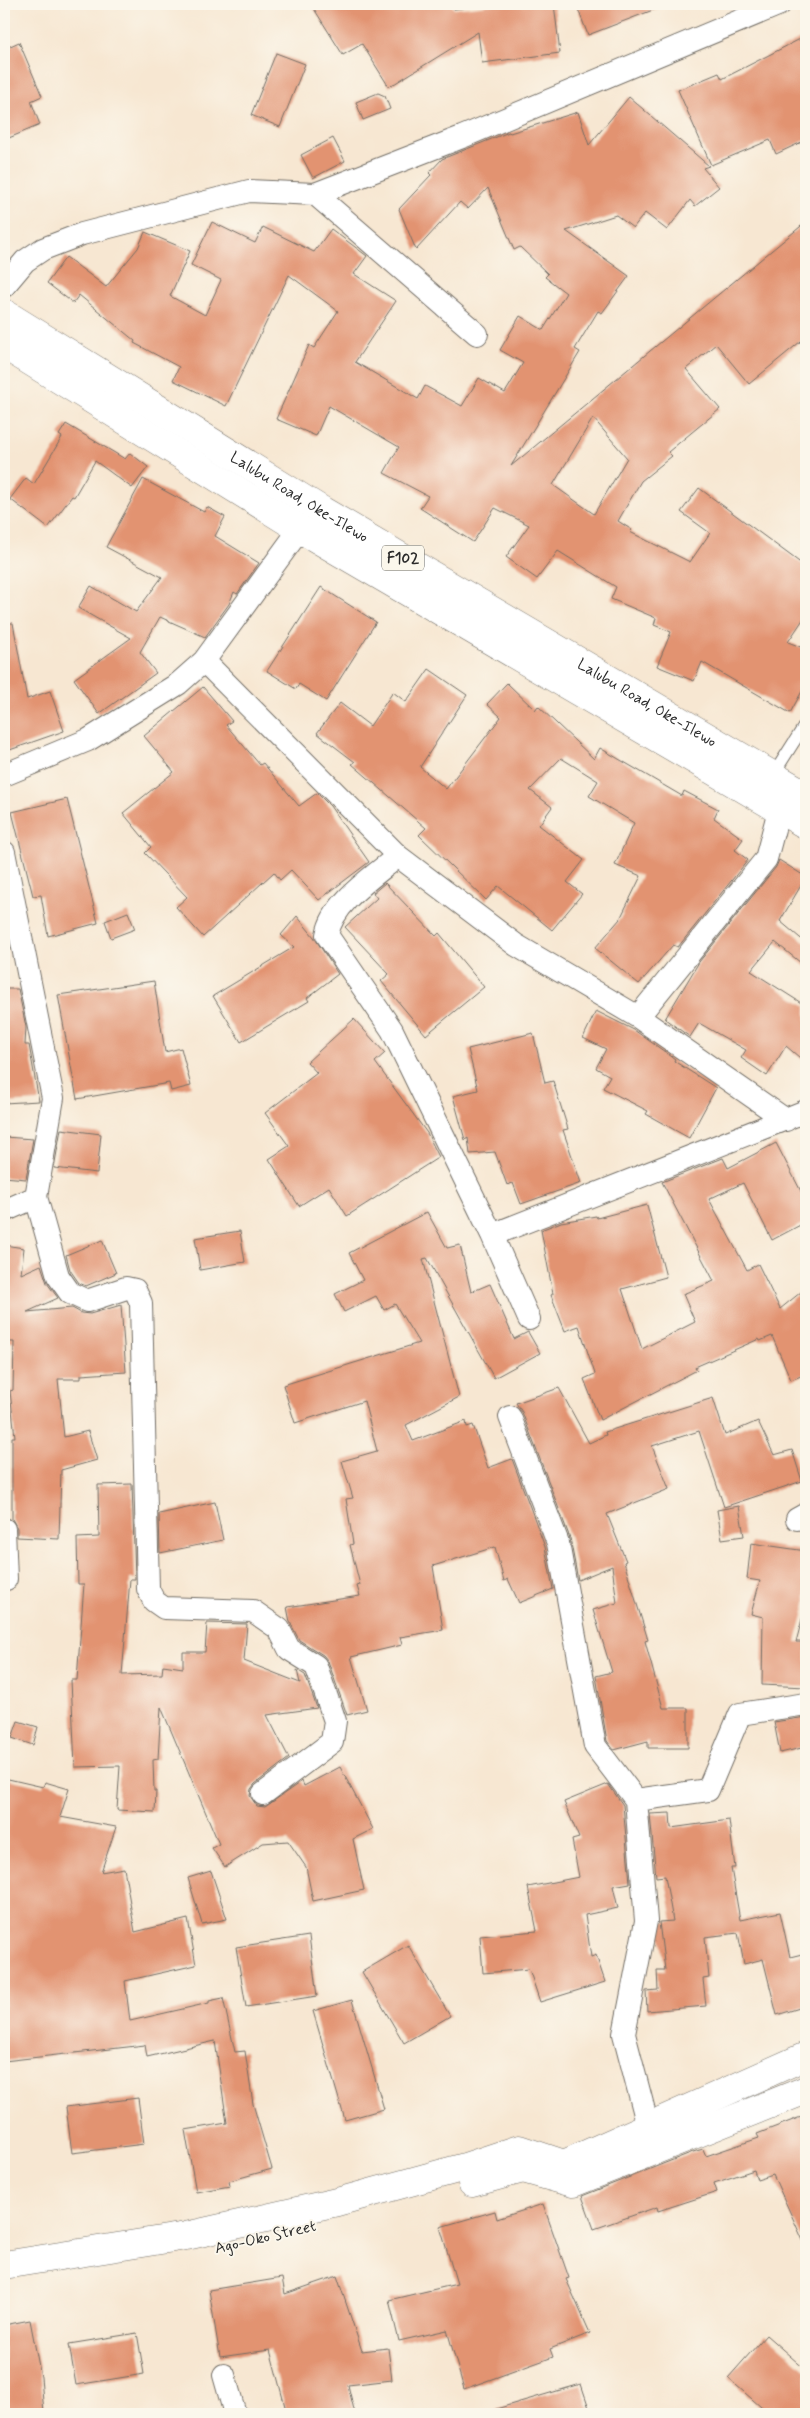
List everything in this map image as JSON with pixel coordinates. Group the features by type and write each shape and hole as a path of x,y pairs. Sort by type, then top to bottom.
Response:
{"main road":[{"name":"Lalubu Road, Oke-Ilewo","path":"4,313 323,511 806,795"},
{"name":"Lalubu Road, Oke-Ilewo","path":"6,350 300,529 806,826"},
{"path":"569,2173 648,2126 806,2056"},
{"path":"4,2265 186,2236 337,2202 465,2167 520,2159 569,2173 806,2090"},
{"name":"Ago-Oko Street","path":"4,2283 223,2246 376,2211 520,2159"}],"street":[{"path":"4,286 25,261 42,249 82,234 249,191 315,194 462,137 780,4"},
{"path":"315,194 476,334"},
{"path":"4,775 88,740 178,684 204,661 300,529"},
{"path":"204,661 398,856 516,946 638,1018 796,1116"},
{"path":"638,1018 732,898 766,859 779,810"},
{"path":"4,852 53,1098 36,1197 58,1276 70,1293 86,1301 126,1288 135,1290 142,1303 148,1589 154,1601 164,1608 253,1611 279,1629 289,1649 316,1666 335,1721 332,1742 263,1794"},
{"path":"398,856 346,902 329,923 327,935 392,1030 492,1234 529,1319"},
{"path":"492,1234 796,1116"},
{"path":"4,1211 36,1197"},
{"path":"510,1416 558,1543 594,1746 636,1800 646,1921 624,2034 648,2126"},
{"path":"4,1530 6,1579 4,1579"},
{"path":"636,1800 708,1790 740,1714 806,1704"},
{"path":"224,2375 235,2414"}],"lane":[{"path":"773,776 806,723"}],"building":[{"path":"311,4 451,4 454,9 495,4 554,4 560,53 482,63 478,32 389,87 362,44 343,55"},
{"path":"576,4 666,4 666,5 588,35"},
{"path":"806,36 806,140 776,154 770,140 711,165 678,90 719,73 722,79"},
{"path":"19,42 42,96 31,101 40,125 4,140 4,49"},
{"path":"276,53 305,64 280,127 251,115"},
{"path":"378,93 385,96 390,109 363,120 356,102"},
{"path":"629,97 709,166 703,168 719,187 695,206 690,200 667,230 645,213 633,228 616,215 566,231 629,276 602,313 598,311 575,349 580,352 511,466 806,222 806,337 749,384 716,344 686,369 720,409 668,452 672,456 641,481 618,521 632,530 630,532 690,562 710,533 681,512 699,488 806,567 806,615 788,642 806,649 806,684 790,713 702,662 694,681 657,666 671,632 654,625 656,618 611,599 616,587 558,551 537,579 506,557 529,525 495,508 473,542 420,508 428,496 384,473 399,447 329,406 316,436 276,419 309,345 314,348 338,311 289,275 226,406 173,380 179,367 134,343 135,341 79,295 73,303 47,283 66,257 106,287 138,248 145,232 190,251 170,296 205,315 221,280 191,265 212,222 255,243 263,227 314,252 331,229 367,256 354,274 396,301 355,362 418,399 425,386 462,406 479,378 505,393 523,363 500,350 520,316 543,330 566,293 545,277 548,274 520,247 514,250 488,188 468,209 460,202 416,250 399,209 431,175 429,173 442,159 509,132 578,112 589,145","holes":["593,418 627,458 594,514 553,485"]},
{"path":"333,138 345,161 313,178 301,155"},
{"path":"66,424 125,459 130,453 148,467 132,488 95,461 74,497 72,496 48,528 10,499 26,478 34,484 62,437 59,435"},
{"path":"143,479 204,512 207,507 225,517 215,536 259,563 237,594 234,592 229,604 205,637 160,617 140,652 156,673 99,714 74,679 131,638 78,608 91,586 136,612 162,577 106,547"},
{"path":"321,587 376,622 326,701 299,684 296,689 267,671"},
{"path":"4,623 13,623 27,699 50,691 64,731 4,752"},
{"path":"429,669 467,695 420,767 446,789 501,717 487,704 507,683 535,710 538,706 594,759 600,748 682,796 684,791 718,809 714,818 743,839 735,850 748,860 678,947 673,945 639,984 595,948 620,919 641,876 615,865 634,823 589,796 598,781 561,758 530,790 552,807 539,825 584,860 567,882 582,894 552,930 498,886 486,900 419,835 426,828 352,764 355,762 317,733 340,703 370,726 393,692 406,702"},
{"path":"203,687 232,721 226,725 260,765 263,763 299,806 317,793 330,806 369,862 319,900 291,870 280,880 274,872 203,937 176,907 187,897 145,853 151,847 123,813 174,772 144,736"},
{"path":"67,799 98,923 48,936 41,895 33,896 12,812"},
{"path":"779,860 806,877 780,921 806,943 806,967 775,942 751,971 806,1006 806,1063 786,1046 767,1076 741,1058 746,1050 699,1023 690,1037 665,1019 699,962 776,867"},
{"path":"385,883 436,936 439,933 484,987 426,1035 381,981 389,974 345,927 377,898 373,893"},
{"path":"128,912 135,929 111,938 105,921"},
{"path":"297,916 314,937 338,974 307,998 309,1001 241,1042 213,996 294,947 281,935"},
{"path":"154,981 165,1052 181,1048 191,1086 171,1091 169,1083 77,1099 58,995"},
{"path":"4,989 18,989 26,1027 25,1045 29,1045 39,1101 4,1103"},
{"path":"596,1011 634,1030 675,1059 674,1061 716,1088 689,1138 646,1114 648,1111 603,1088 610,1076 596,1068 606,1049 583,1038"},
{"path":"354,1019 385,1053 375,1062 427,1133 439,1157 347,1216 329,1187 299,1206 269,1159 289,1146 265,1113 317,1073 307,1062"},
{"path":"533,1033 545,1083 553,1081 568,1129 563,1130 581,1183 521,1204 513,1183 507,1185 495,1152 470,1154 468,1138 465,1140 453,1096 478,1090 468,1049"},
{"path":"61,1129 101,1134 97,1173 54,1168"},
{"path":"4,1137 33,1139 26,1179 4,1177"},
{"path":"776,1143 806,1201 806,1222 772,1240 743,1183 709,1199 747,1270 758,1264 780,1309 806,1288 806,1374 791,1380 772,1336 760,1341 759,1339 695,1367 697,1370 600,1420 584,1379 595,1374 579,1326 565,1331 551,1295 553,1294 541,1230 561,1222 596,1216 597,1218 647,1205 666,1277 622,1289 642,1349 695,1322 683,1294 714,1281 662,1182 723,1158 728,1168"},
{"path":"427,1212 447,1248 460,1245 471,1292 490,1284 514,1339 528,1332 540,1353 494,1378 427,1258 423,1259 459,1397 406,1425 413,1441 466,1421 467,1427 473,1425 488,1468 512,1459 545,1547 553,1589 519,1603 508,1579 504,1581 495,1547 433,1566 443,1630 400,1637 402,1645 351,1657 367,1710 347,1715 328,1661 323,1655 299,1640 290,1622 287,1607 360,1596 357,1586 360,1585 350,1545 353,1544 346,1499 353,1498 342,1461 377,1451 364,1401 295,1423 283,1385 419,1343 395,1304 384,1310 376,1296 344,1312 335,1294 363,1280 349,1253"},
{"path":"240,1231 245,1262 200,1270 195,1238"},
{"path":"102,1240 116,1273 86,1286 79,1283 70,1270 66,1255"},
{"path":"4,1245 24,1248 21,1274 41,1265 47,1283 58,1298 27,1312 72,1308 81,1313 90,1314 121,1305 126,1372 81,1375 81,1379 58,1379 64,1437 88,1431 97,1460 61,1470 59,1539 17,1537 17,1528 12,1519 12,1437 15,1437 10,1391 13,1390 14,1342 4,1342"},
{"path":"559,1388 589,1443 606,1435 605,1432 713,1398 725,1435 758,1421 774,1455 792,1450 802,1481 724,1507 699,1431 652,1446 669,1489 607,1514 626,1561 624,1562 648,1640 645,1641 663,1708 688,1708 688,1748 648,1748 648,1741 614,1750 607,1741 596,1676 612,1672 593,1610 617,1603 612,1566 578,1580 570,1538 522,1412 516,1403"},
{"path":"132,1484 135,1579 130,1579 122,1675 162,1674 163,1665 183,1668 183,1652 205,1652 207,1623 247,1624 244,1661 300,1683 297,1670 305,1675 317,1708 267,1715 289,1758 255,1784 251,1789 250,1796 257,1806 265,1807 302,1781 304,1786 340,1767 373,1829 353,1839 364,1890 313,1901 306,1867 288,1841 263,1843 225,1867 212,1848 219,1844 161,1707 158,1759 153,1760 154,1791 156,1791 155,1812 117,1810 120,1766 75,1767 71,1680 77,1680 84,1584 78,1584 77,1538 99,1537 98,1485"},
{"path":"215,1502 223,1540 160,1553 159,1514"},
{"path":"739,1506 744,1536 722,1539 717,1510"},
{"path":"751,1543 806,1551 806,1604 796,1642 806,1642 806,1687 762,1685 763,1617 751,1614 760,1581 747,1579"},
{"path":"806,1717 806,1747 780,1753 774,1722"},
{"path":"18,1721 38,1727 33,1745 12,1738"},
{"path":"4,1778 43,1787 45,1782 69,1789 60,1817 116,1827 101,1872 124,1868 135,1932 188,1919 196,1965 125,1981 130,2021 223,1998 235,2052 245,2051 253,2104 272,2169 229,2181 230,2186 196,2192 185,2130 227,2123 215,2041 147,2057 145,2045 4,2061"},
{"path":"608,1784 623,1805 630,1883 613,1886 618,1908 585,1915 591,1957 596,1955 605,1982 540,2002 529,1969 483,1973 480,1936 537,1931 528,1887 579,1877 572,1840 579,1838 564,1802"},
{"path":"670,1813 671,1828 729,1820 735,1868 731,1868 740,1920 780,1912 790,1957 806,1953 806,2006 777,2015 763,1959 744,1964 738,1933 705,1937 709,1978 703,1979 706,2006 647,2011 646,1991 658,1990 657,1970 665,1970 659,1922 673,1921 665,1876 656,1877 650,1814"},
{"path":"211,1871 227,1919 202,1924 188,1878"},
{"path":"309,1936 317,1996 246,2007 236,1947"},
{"path":"408,1945 450,2016 404,2043 362,1972"},
{"path":"352,2000 384,2109 345,2120 313,2011"},
{"path":"138,2098 144,2144 72,2153 66,2107"},
{"path":"806,2115 806,2247 773,2175 757,2180 754,2170 714,2183 717,2192 658,2211 657,2207 594,2229 582,2196 693,2152 703,2149 706,2156 759,2138 757,2134"},
{"path":"543,2204 569,2278 566,2279 590,2333 550,2349 553,2357 464,2389 447,2330 399,2341 389,2300 457,2284 440,2227 495,2211 497,2219"},
{"path":"337,2276 362,2351 388,2348 392,2380 348,2385 355,2414 287,2414 270,2350 220,2357 209,2290 282,2278 285,2294"},
{"path":"30,2320 41,2377 44,2414 4,2414 4,2325"},
{"path":"137,2333 144,2374 76,2385 69,2344"},
{"path":"766,2335 806,2370 806,2414 769,2414 728,2378"},
{"path":"581,2384 591,2414 497,2414 496,2409"}]}
